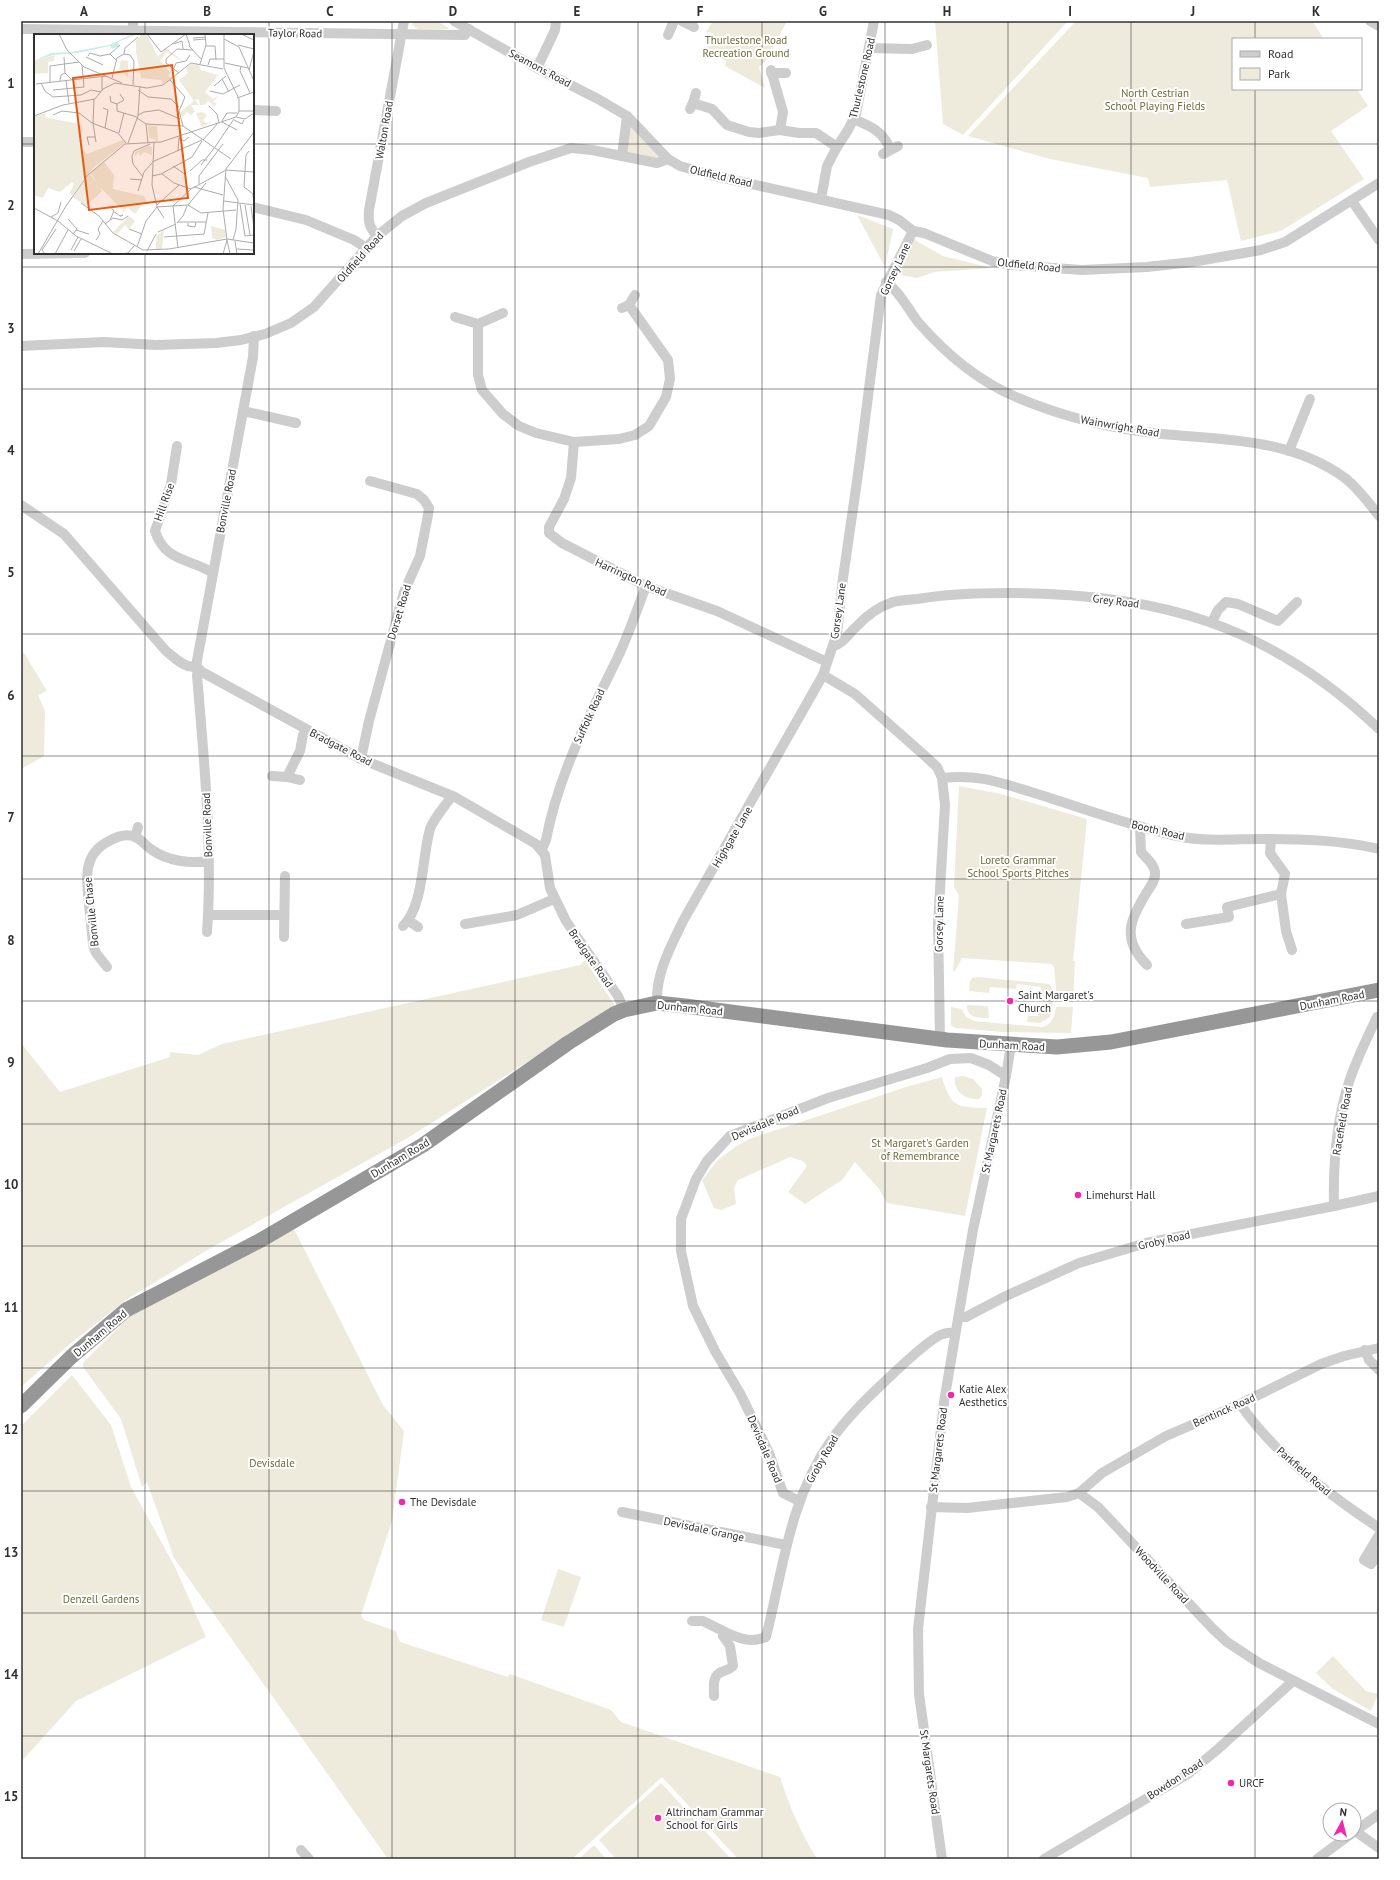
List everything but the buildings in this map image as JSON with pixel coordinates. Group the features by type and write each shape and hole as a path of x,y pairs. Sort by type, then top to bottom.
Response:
{"highway":[{"name":"Dunham Road","path":"21,1406 71,1357 126,1310 261,1240 423,1145 568,1043 614,1014 624,1010 657,1003 940,1039 1057,1047 1111,1042 1379,990"}],"street":[{"name":"Walton Road","path":"377,236 371,230 368,223 369,210 404,21"},
{"name":"Seamons Road","path":"454,21 537,68 598,99 627,116 668,159"},
{"path":"537,68 555,30 556,21"},
{"path":"668,35 674,21"},
{"path":"682,21 694,27"},
{"name":"Thurlestone Road","path":"821,199 827,166 837,147 844,138 853,119 874,21"},
{"path":"1370,21 1379,26"},
{"name":"Taylor Road","path":"21,29 133,29 253,34"},
{"name":"Taylor Road","path":"254,34 465,35 470,29"},
{"path":"869,48 912,50 927,45"},
{"path":"780,130 783,112 771,71 786,73"},
{"path":"696,93 692,106 712,109 727,125 748,132 759,133 780,130 816,133 837,147"},
{"path":"254,110 276,110"},
{"path":"622,156 627,116"},
{"path":"853,119 876,129 886,140 890,150"},
{"path":"21,142 34,142"},
{"name":"Oldfield Road","path":"21,346 104,342 156,345 216,343 254,336 278,329 314,307 377,236 402,216 426,204 529,162 571,148 657,163 668,159 690,170 895,217 913,231 924,233 992,261 1010,265 1082,270 1147,267 1236,256 1277,246 1292,239 1379,184"},
{"path":"1352,201 1379,240"},
{"path":"254,207 306,220 354,240 366,248"},
{"name":"Gorsey Lane","path":"913,231 886,282 881,295 869,398 843,578 837,633 823,675 855,694 928,759 940,772 942,778 945,805 938,923 940,1039"},
{"path":"21,254 34,254"},
{"name":"Wainwright Road","path":"886,282 894,288 918,322 950,356 990,384 1032,404 1072,417 1161,434 1228,438 1256,442 1288,451 1324,466 1345,478 1363,495 1379,516"},
{"path":"478,324 478,375 482,390 503,414 519,426 536,433 574,442 619,439 634,434 649,426 666,397 670,379 668,360 626,306 635,295"},
{"path":"455,317 478,324 503,313"},
{"name":"Bonville Road","path":"207,932 208,861 205,777 197,668 253,357 254,336"},
{"path":"1288,451 1310,399"},
{"path":"243,411 296,423"},
{"name":"Harrington Road","path":"574,442 571,478 564,499 549,528 549,533 562,544 646,586 717,611 827,662"},
{"name":"Hill Rise","path":"177,446 171,484 155,531 160,544 168,553 200,565 213,573"},
{"name":"Dorset Road","path":"361,759 368,721 402,600 420,556 428,516 428,508 424,500 417,494 370,481"},
{"name":"Bradgate Road","path":"21,505 64,534 166,651 183,664 197,668 361,759 452,796 536,844 542,849 545,855 550,888 554,899 566,921 618,996 624,1010"},
{"name":"Suffolk Road","path":"542,849 546,840 567,765 595,700 615,664 646,586"},
{"name":"Grey Road","path":"833,646 840,644 868,615 893,602 934,596 974,593 1047,593 1147,605 1212,622 1258,642 1317,677 1379,729"},
{"path":"1212,622 1218,610 1226,602 1238,604 1278,620 1297,602"},
{"name":"Highgate Lane","path":"657,1003 658,979 663,963 683,921 823,675"},
{"path":"288,777 300,751 306,729"},
{"path":"272,776 288,777 300,780"},
{"name":"Booth Road","path":"942,778 968,776 985,778 1140,827 1178,837 1212,840 1271,839 1350,842 1379,849"},
{"path":"418,927 406,923 418,896 430,828 452,796"},
{"path":"138,827 135,837 166,857 189,862 208,861"},
{"path":"1140,827 1141,852 1153,866 1155,873 1153,881 1133,916 1130,933 1135,950 1147,966"},
{"name":"Bonville Chase","path":"107,967 96,953 93,946 87,882 88,863 97,848 105,842 123,836 135,837"},
{"path":"1271,839 1270,853 1285,874 1281,894 1286,931 1292,950"},
{"path":"284,876 284,937"},
{"path":"1186,924 1229,917 1227,907 1281,894"},
{"path":"465,924 517,915 554,899"},
{"path":"208,915 284,915"},
{"name":"Racefield Road","path":"1334,1206 1333,1180 1341,1114 1349,1081 1376,1023"},
{"name":"St Margarets Road","path":"942,1859 919,1694 918,1629 943,1409 973,1230 1006,1076 1011,1045"},
{"name":"Devisdale Road","path":"799,1501 783,1493 769,1453 741,1395 715,1351 693,1306 681,1251 681,1219 696,1179 707,1161 730,1136 828,1098 954,1058 971,1058 980,1060 1006,1076"},
{"name":"Groby Road","path":"959,1317 966,1317 1006,1296 1079,1263 1146,1243 1379,1196"},
{"name":"Groby Road","path":"725,1632 736,1637 756,1642 766,1637 786,1545 799,1501 812,1472 830,1442 867,1399 903,1365 939,1336 948,1333 956,1333"},
{"name":"Bentinck Road","path":"1079,1493 1102,1473 1166,1436 1240,1404 1320,1364 1365,1350 1379,1348"},
{"path":"1365,1350 1369,1360 1379,1370"},
{"name":"Parkfield Road","path":"1240,1404 1254,1424 1292,1463 1332,1496 1379,1528"},
{"path":"931,1507 967,1508 1067,1497 1079,1493"},
{"name":"Woodville Road","path":"1079,1493 1098,1506 1213,1629 1227,1642 1259,1663 1379,1724"},
{"name":"Devisdale Grange","path":"622,1512 786,1545"},
{"path":"1379,1534 1364,1560 1371,1564 1379,1553"},
{"path":"692,1621 703,1621 725,1632 723,1636 730,1646 733,1666 729,1670 720,1673 714,1680 714,1696"},
{"name":"Bowdon Road","path":"1044,1859 1188,1774 1293,1681"},
{"path":"1362,1826 1379,1814"},
{"path":"1362,1837 1379,1848"},
{"path":"1317,1859 1340,1842"},
{"path":"301,1850 309,1859"}],"green space":[{"path":"413,21 436,21 448,27 448,29 418,29 412,25"},
{"name":"Thurlestone Road Recreation Ground","path":"713,21 787,21 765,62 759,67 765,88 725,66 726,61 706,49 713,33 706,32"},
{"path":"935,21 1068,21 963,135 943,124"},
{"name":"North Cestrian School Playing Fields","path":"1076,21 1312,21 1323,38 1232,38 1232,90 1358,90 1368,106 1331,131 1364,179 1281,231 1241,241 1227,180 1150,187 1148,178 1050,159 968,136"},
{"path":"627,116 668,159 622,156"},
{"path":"857,215 893,229 885,267"},
{"path":"906,235 943,256 992,268 934,272 917,278 896,274"},
{"path":"21,650 47,691 38,695 45,711 44,756 21,769"},
{"name":"Loreto Grammar School Sports Pitches","path":"959,786 1001,794 1087,819 1073,961 1075,961 1073,1002 1062,1002 1057,998 1054,967 1052,964 962,958 953,972 959,895 954,887"},
{"path":"585,960 615,1006 411,1136 209,1249 126,1300 71,1343 21,1387 21,1043 60,1092 170,1057 170,1052 198,1055 222,1044 580,965"},
{"path":"978,977 1050,984 1053,992 1053,1000 1050,1017 1040,1023 1027,1022 1028,1016 1038,1016 1039,1009 1045,1009 1046,998 1041,997 1041,987 1017,984 1016,989 990,987 989,993 969,991 970,981 972,978"},
{"path":"967,1005 988,1006 989,1018 971,1015 968,1013"},
{"path":"951,1007 962,1009 966,1017 974,1021 1042,1027 1051,1022 1055,1014 1056,1007 1073,1007 1071,1033 1003,1032 956,1028 951,1025"},
{"path":"963,1076 973,1079 982,1089 982,1096 979,1099 969,1098 958,1091 955,1077"},
{"name":"St Margaret's Garden of Remembrance","path":"942,1077 949,1095 957,1104 969,1107 987,1108 965,1216 887,1203 879,1189 855,1162 842,1180 805,1204 788,1192 807,1166 803,1161 790,1157 738,1180 734,1188 736,1204 721,1210 714,1208 702,1180 718,1160 735,1147 749,1139 906,1087"},
{"name":"Devisdale","path":"294,1229 383,1405 404,1431 392,1521 361,1615 364,1620 396,1631 400,1642 508,1677 510,1674 611,1710 621,1722 780,1777 796,1819 817,1859 738,1859 662,1777 572,1859 388,1859 174,1558 147,1482 142,1487 121,1419 83,1367 83,1363 133,1313"},
{"name":"Denzell Gardens","path":"72,1375 111,1425 131,1487 175,1567 206,1637 76,1701 21,1762 21,1426"},
{"path":"558,1569 581,1577 564,1627 541,1620"},
{"path":"1333,1656 1366,1691 1378,1694 1371,1711 1333,1689 1316,1673"},
{"name":"Altrincham Grammar School for Girls","path":"661,1783 731,1859 616,1859 599,1840"},
{"path":"594,1845 606,1859 579,1859"}],"place":[{"name":"Saint Margaret's Church","path":"1010,1001"},
{"name":"Limehurst Hall","path":"1078,1195"},
{"name":"Katie Alex Aesthetics","path":"951,1395"},
{"name":"The Devisdale","path":"402,1502"},
{"name":"URCF","path":"1231,1783"},
{"name":"Altrincham Grammar School for Girls","path":"658,1818"}]}
